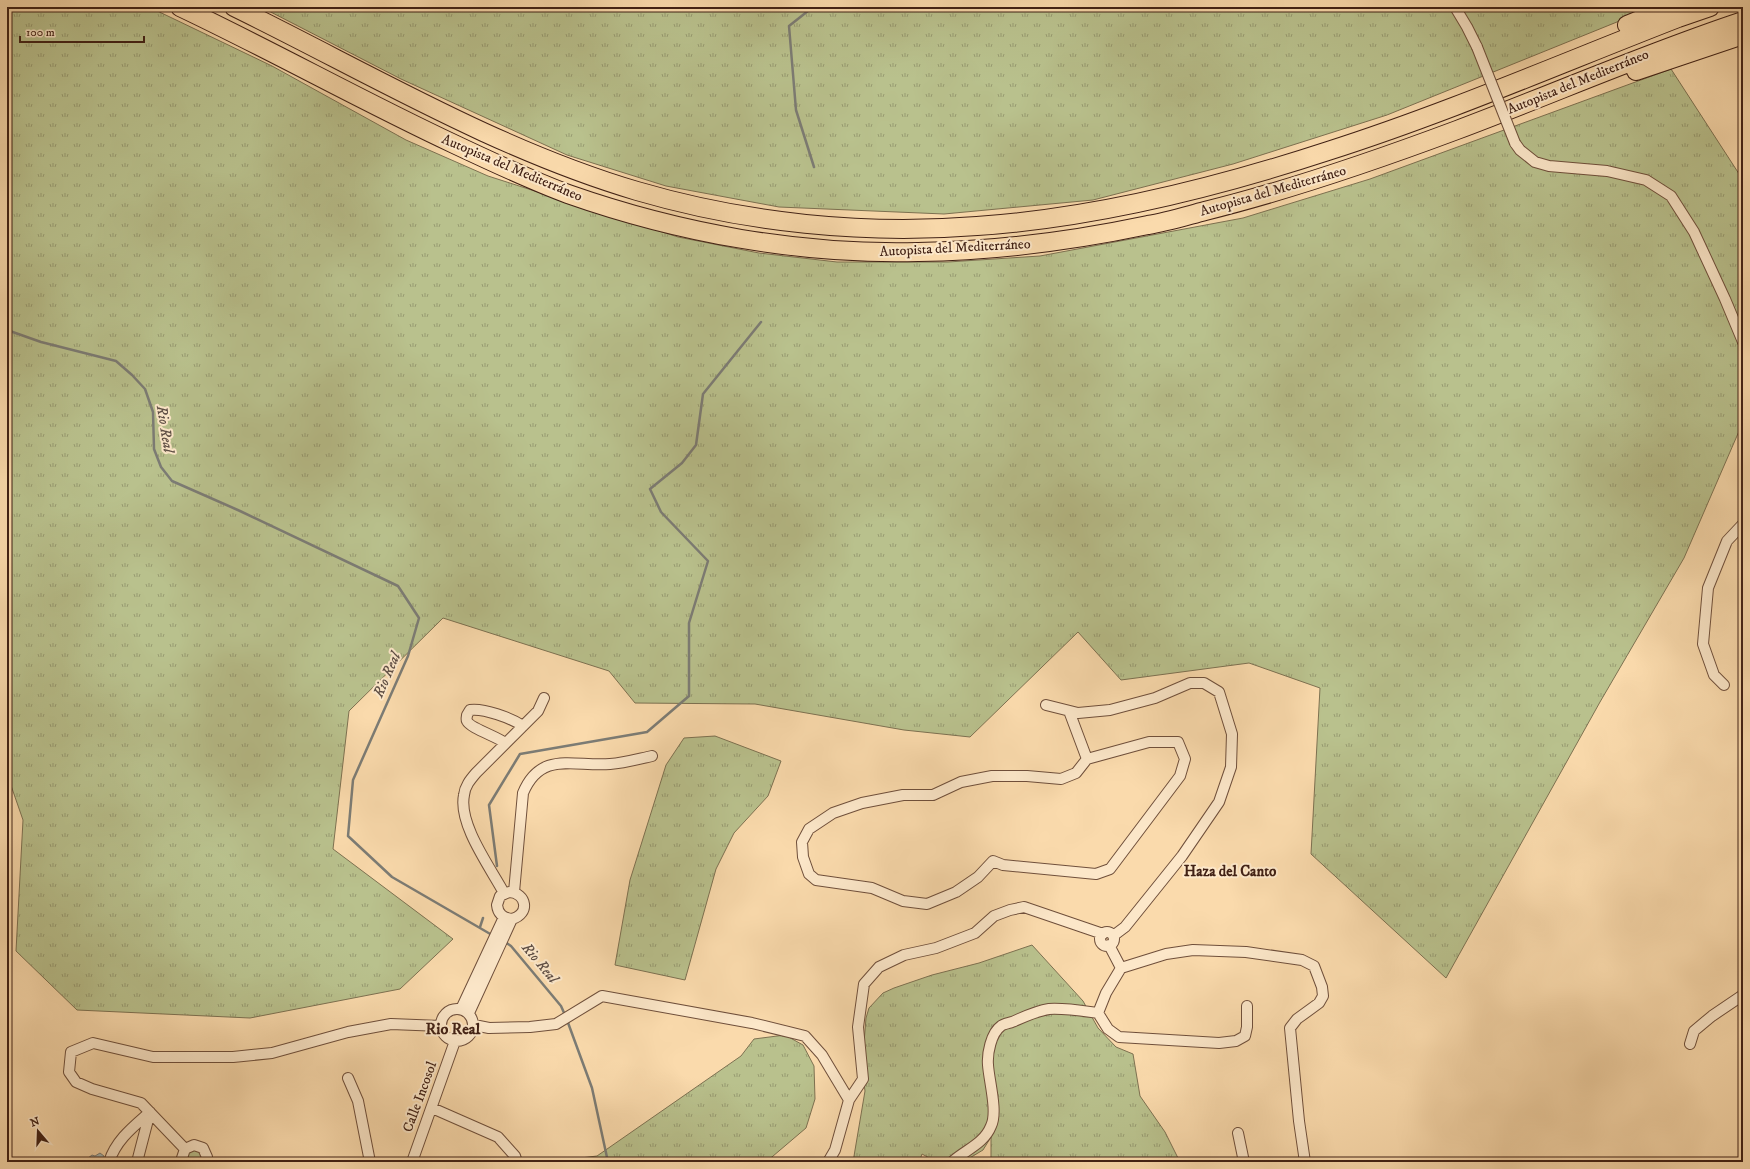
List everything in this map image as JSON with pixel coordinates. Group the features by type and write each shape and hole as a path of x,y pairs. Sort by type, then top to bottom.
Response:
{"highway":[{"name":"Autopista del Mediterráneo","path":"180,7 412,124 529,178 568,194 642,216 716,234 821,249 869,252 974,250 1034,244 1152,225 1240,202 1318,179 1460,129 1641,56 1743,20"},
{"name":"Autopista del Mediterráneo","path":"234,7 385,84 527,152 635,190 723,212 776,220 830,225 920,228 981,226 1041,219 1104,209 1209,186 1330,151 1403,125 1678,18 1710,7"},
{"path":"1262,171 1316,148 1401,118 1507,77 1671,7"},
{"path":"1318,179 1355,174 1444,143 1596,85 1743,35"}],"street":[{"path":"1454,7 1467,26 1477,47 1515,143 1520,150 1535,162 1549,166 1607,171 1646,180 1671,196 1694,232 1743,342"},
{"path":"1724,685 1714,675 1703,644 1708,588 1727,541 1743,524"},
{"path":"1046,705 1078,713 1110,710 1155,698 1190,683 1204,683 1219,692 1232,734 1231,767 1219,802 1182,856 1125,927 1113,936 1113,941 1109,945"},
{"path":"544,698 538,711 505,743 467,784 464,794 462,808 466,825 509,893 522,897 524,906 521,915 508,918 500,914 497,905 498,900 509,893 523,793 528,781 536,772 554,763 611,764 652,756"},
{"path":"505,743 498,738 470,726 467,721 467,715 470,710 478,709 514,720 523,726"},
{"path":"1069,711 1087,758"},
{"path":"1149,742 1178,742 1185,759 1180,776 1110,870 1096,874 1068,872 1004,865 993,861 978,877 956,892 927,904 903,901 872,888 816,880 809,874 803,857 802,842 809,829 833,813 862,803 903,795 933,794 961,782 992,776 1027,776 1062,779 1076,773 1087,758 1149,742"},
{"path":"828,1162 835,1150 848,1100 864,1079 858,1027 864,984 878,967 904,955 936,948 975,933 994,916 1024,907 1103,934 1108,932 1113,936"},
{"path":"465,1011 508,918"},
{"path":"1103,934 1100,939 1101,942 1109,945"},
{"path":"1109,945 1121,968"},
{"path":"1098,1012 1106,993 1121,968 1166,954 1193,950 1253,953 1302,960 1314,966 1322,987 1323,996 1319,1003 1297,1019 1290,1028 1299,1121 1305,1162"},
{"path":"1690,1044 1694,1031 1712,1016 1743,995"},
{"path":"474,1025 496,1028 530,1027 556,1024 602,996 752,1023 805,1036 822,1055 848,1100"},
{"path":"1098,1012 1108,1029 1119,1037 1219,1043 1236,1041 1245,1036 1247,1028 1247,1006"},
{"path":"952,1162 959,1155 975,1146 992,1125 993,1099 988,1065 989,1049 992,1039 1000,1026 1032,1013 1050,1009 1098,1012"},
{"path":"449,1011 465,1011 473,1019 474,1025 471,1034 464,1040 455,1041 448,1038 443,1033 441,1026 442,1020 449,1011"},
{"path":"185,1149 141,1103 92,1089 76,1082 69,1072 71,1052 93,1043 152,1057 233,1058 272,1053 348,1032 391,1024 441,1026"},
{"name":"Calle Incosol","path":"412,1162 455,1041"},
{"path":"348,1078 360,1107 370,1162"},
{"path":"432,1108 498,1137 515,1156 517,1162"},
{"path":"109,1162 113,1152 127,1132 150,1112"},
{"path":"137,1162 150,1112"},
{"path":"1238,1133 1244,1162"},
{"path":"184,1162 182,1158 185,1149 194,1145 203,1148 206,1157 204,1162"}],"green space":[{"path":"7,7 149,7 272,66 406,140 488,176 678,237 759,253 837,262 948,262 1040,256 1243,218 1370,179 1671,69 1743,180 1743,422 1684,558 1600,702 1446,978 1311,854 1320,688 1249,663 1121,680 1078,632 970,737 904,730 755,704 635,703 609,671 443,618 349,711 333,849 453,939 400,989 250,1018 77,1010 16,951 23,820 7,774"},
{"path":"261,7 1654,7 1387,115 1233,164 1093,200 944,214 779,207 666,186 567,155 401,79"},
{"path":"715,736 781,761 768,796 734,833 716,869 685,980 615,965 630,880 666,765 684,738"},
{"path":"1032,945 1083,1001 1098,1028 1116,1047 1133,1054 1140,1096 1165,1132 1180,1162 991,1162 991,1137 983,1150 963,1162 937,1162 922,1154 919,1162 909,1160 909,1162 853,1162 865,1091 862,1068 866,1018 869,1008 883,993 894,988 932,975 979,963"},
{"path":"785,1035 803,1045 814,1066 815,1099 806,1128 766,1162 548,1162 597,1156 741,1056 754,1039"},
{"path":"195,1149 200,1151 202,1156 200,1161 195,1163 190,1161 188,1156 190,1151"}],"water":[{"path":"100,1153 104,1156 103,1162 83,1162 92,1155 95,1156"}],"waterway":[{"path":"813,7 789,26 796,110 814,167"},
{"path":"497,866 489,805 520,754 647,732 689,696 689,623 708,561 661,512 650,489 682,463 696,445 703,394 761,322"},
{"name":"Rio Real","path":"7,330 41,342 116,361 132,375 145,389 153,412 154,449 161,467 172,481 240,511 398,586 419,618 408,656 353,780 348,836 392,877 492,935"},
{"path":"480,927 483,918"},
{"name":"Rio Real","path":"505,942 511,946 561,1006 565,1015"},
{"name":"Rio Real","path":"567,1020 592,1088 608,1162"}],"district":[{"name":"Haza del Canto","path":"1230,871"},
{"name":"Rio Real","path":"453,1029"}]}
